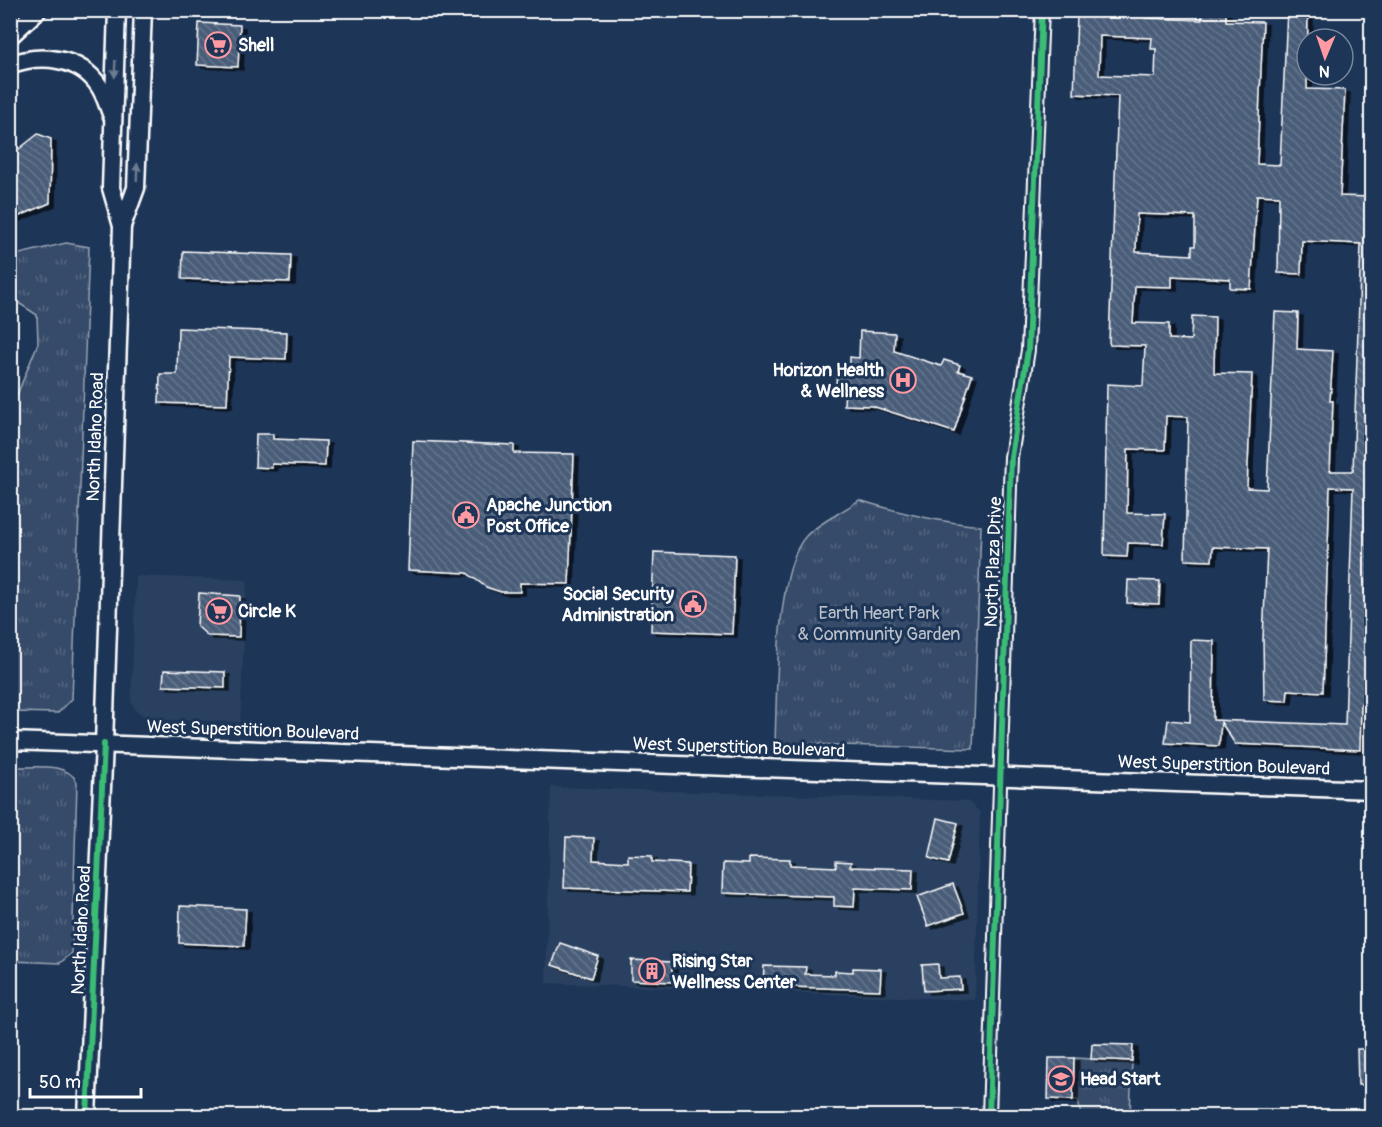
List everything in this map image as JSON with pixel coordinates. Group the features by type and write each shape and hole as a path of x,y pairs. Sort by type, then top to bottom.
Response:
{"main road":[{"path":"10,36 38,10"},
{"name":"North Idaho Road","path":"87,1116 104,744 122,225 111,188 117,10"},
{"name":"North Idaho Road","path":"122,225 136,188 143,10"},
{"path":"10,65 22,60 43,58 58,59 72,65 99,86 114,121"},
{"name":"West Superstition Boulevard","path":"10,741 1371,790"}],"street":[{"name":"North Plaza Drive","path":"989,1116 1011,457 1027,361 1042,10"}],"shaded area":[{"path":"136,576 247,580 240,722 148,719 136,711 131,701"},
{"path":"551,787 967,801 980,812 975,1000 546,983"}],"green space":[{"path":"66,243 89,247 72,699 58,713 11,712 11,410 38,343 37,315 11,298 11,256"},
{"name":"Earth Heart Park & Community Garden","path":"859,500 920,516 981,526 973,749 775,743 783,604 788,576 796,552 812,531"},
{"path":"11,767 57,768 72,775 77,782 72,953 60,963 11,961"},
{"path":"1074,1058 1132,1061 1130,1116 1081,1116 1078,1100 1073,1100"}],"building":[{"path":"1121,10 1146,10 1146,18 1202,20 1202,10 1226,10 1226,21 1263,22 1257,164 1280,165 1287,10 1308,10 1308,27 1295,27 1295,87 1345,90 1340,196 1371,197 1371,491 1368,530 1371,530 1371,633 1367,704 1361,704 1360,750 1235,744 1221,722 1219,746 1165,743 1168,720 1190,722 1191,640 1214,641 1213,720 1345,725 1353,488 1330,487 1323,692 1288,690 1287,701 1264,700 1263,639 1267,549 1213,547 1212,561 1185,560 1188,417 1166,416 1165,450 1128,449 1127,513 1165,514 1163,544 1128,543 1127,557 1104,556 1107,384 1143,386 1145,346 1110,345 1109,342 1118,96 1074,94 1077,16 1120,17","holes":["1100,36 1152,38 1151,49 1156,49 1155,77 1099,75","1257,195 1279,196 1278,273 1301,274 1302,241 1361,244 1353,471 1330,471 1333,351 1297,349 1298,313 1275,312 1267,489 1247,488 1252,374 1214,373 1215,317 1192,316 1191,340 1169,339 1169,324 1133,323 1135,286 1172,287 1172,276 1230,279 1230,288 1251,289","1137,214 1195,216 1195,246 1192,246 1192,255 1136,252"]},
{"name":"Shell","path":"199,23 240,25 238,67 197,65"},
{"path":"38,134 51,139 50,203 10,220 10,156"},
{"path":"183,251 291,255 290,282 182,279"},
{"path":"178,328 287,332 286,359 229,357 227,405 159,403 160,374 177,374"},
{"name":"Horizon Health & Wellness","path":"860,331 895,333 894,351 941,366 944,360 960,365 958,371 972,375 954,432 872,406 844,405 845,386 836,386 837,365 850,366 850,357 859,358"},
{"path":"256,434 273,434 273,439 326,441 325,466 272,464 272,468 255,467"},
{"name":"Apache Junction Post Office","path":"413,441 514,445 514,453 574,454 569,584 520,583 520,592 501,592 486,587 467,573 408,570"},
{"name":"Social Security Administration","path":"654,552 735,555 732,634 651,631"},
{"path":"1128,580 1160,581 1159,604 1127,603"},
{"name":"Circle K","path":"199,593 240,596 239,637 208,636 197,626"},
{"name":"Circle K","path":"164,670 225,672 225,688 163,686"},
{"path":"938,818 958,823 948,863 929,858"},
{"path":"566,837 594,838 593,860 628,862 628,855 652,856 652,862 688,864 687,892 564,888"},
{"path":"749,858 790,859 790,865 836,867 836,861 851,862 850,867 913,869 912,890 855,888 854,907 834,906 834,897 722,893 723,863 749,864"},
{"path":"953,884 964,913 928,926 917,897"},
{"path":"180,906 246,909 244,946 179,943"},
{"path":"560,943 598,956 591,978 552,965"},
{"name":"Rising Star Wellness Center","path":"631,960 672,962 672,982 631,980"},
{"path":"938,964 939,978 960,977 961,989 924,991 922,965"},
{"path":"764,966 806,967 805,974 835,975 835,971 853,972 853,968 881,969 880,990 763,986"},
{"path":"1092,1044 1133,1045 1132,1061 1091,1059"},
{"path":"1357,1049 1371,1049 1371,1085 1358,1085"},
{"name":"Head Start","path":"1049,1058 1074,1058 1073,1100 1048,1099"}],"cycle path":[{"path":"989,1116 1011,457 1028,350 1042,10"},
{"path":"87,1116 104,744"}],"place":[{"name":"Shell","path":"218,45"},
{"name":"Horizon Health & Wellness","path":"903,380"},
{"name":"Apache Junction Post Office","path":"466,515"},
{"name":"Social Security Administration","path":"693,604"},
{"name":"Circle K","path":"219,611"},
{"name":"Rising Star Wellness Center","path":"652,971"},
{"name":"Head Start","path":"1061,1079"}]}
